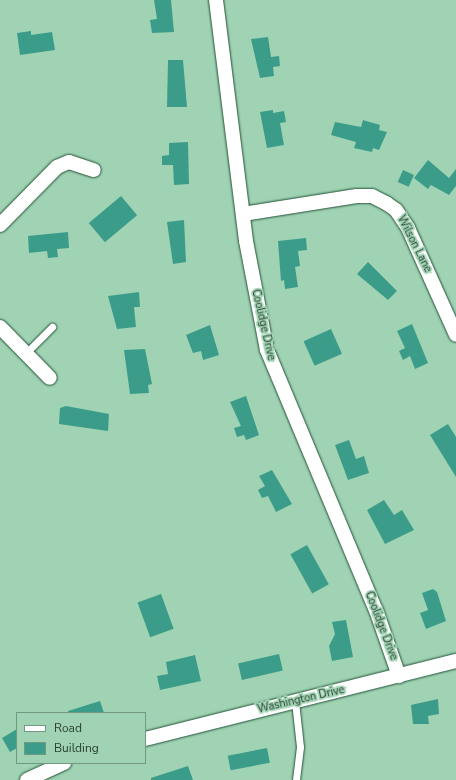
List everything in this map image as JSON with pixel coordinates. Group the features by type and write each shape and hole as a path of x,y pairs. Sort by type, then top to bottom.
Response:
{"street":[{"name":"Coolidge Drive","path":"216,0 244,214 267,350 376,610 399,676"},
{"path":"0,225 57,167 69,162 94,170"},
{"name":"Wilson Lane","path":"244,214 357,196 372,196 386,203 396,210 408,228 456,335"},
{"path":"0,327 50,378"},
{"name":"Washington Drive","path":"146,739 456,661"},
{"path":"27,780 62,764"}],"lane":[{"path":"26,353 52,327"},
{"path":"295,701 300,746 296,780"}],"building":[{"path":"154,0 171,0 174,32 152,33 150,20 157,19"},
{"path":"31,31 31,35 52,32 55,50 20,55 17,33"},
{"path":"268,37 271,57 279,56 280,66 273,67 274,76 260,78 251,39"},
{"path":"168,60 183,60 187,107 167,107"},
{"path":"273,110 273,113 284,111 286,122 280,123 284,145 267,148 260,112"},
{"path":"363,120 380,125 379,130 387,132 379,150 373,148 372,152 354,148 356,142 331,135 335,122 361,127"},
{"path":"188,142 189,184 174,185 173,165 162,165 162,156 169,155 169,143"},
{"path":"428,160 449,178 456,169 456,186 449,195 431,185 428,189 414,178"},
{"path":"403,170 414,175 409,187 398,182"},
{"path":"121,196 137,215 105,242 89,223"},
{"path":"184,220 186,262 173,264 167,222"},
{"path":"68,232 69,248 57,249 58,257 48,258 47,251 29,253 28,236"},
{"path":"306,238 307,250 298,251 300,266 295,267 298,287 285,289 284,280 281,281 278,241"},
{"path":"368,262 397,291 388,300 357,274"},
{"path":"139,292 140,307 134,307 136,327 117,329 108,296"},
{"path":"412,324 428,363 415,369 410,356 403,360 399,351 405,348 397,331"},
{"path":"210,325 219,355 203,360 201,351 193,353 186,335"},
{"path":"331,329 342,354 315,366 304,341"},
{"path":"145,349 152,384 148,385 149,393 130,394 124,350"},
{"path":"246,396 259,435 246,440 244,435 237,437 234,428 241,426 230,402"},
{"path":"66,406 109,414 108,431 59,424 60,408"},
{"path":"448,424 456,437 456,477 430,435"},
{"path":"349,440 356,459 364,456 369,473 348,480 335,445"},
{"path":"272,470 292,504 276,512 268,496 262,498 258,490 265,486 259,476"},
{"path":"384,500 394,515 402,510 414,530 385,544 367,510"},
{"path":"307,545 329,584 312,594 290,554"},
{"path":"433,589 437,592 446,621 426,629 420,613 428,610 422,593"},
{"path":"161,594 174,629 150,637 138,603"},
{"path":"346,620 353,657 332,661 329,646 335,634 332,622"},
{"path":"279,654 283,671 242,680 238,663"},
{"path":"195,655 201,681 160,690 157,676 168,674 166,662"},
{"path":"438,699 439,714 428,716 429,724 413,724 411,705"},
{"path":"100,701 104,712 68,712"},
{"path":"16,730 16,749 10,752 2,738"},
{"path":"267,748 270,763 231,770 228,756"},
{"path":"188,766 193,780 151,780 151,778"}]}
